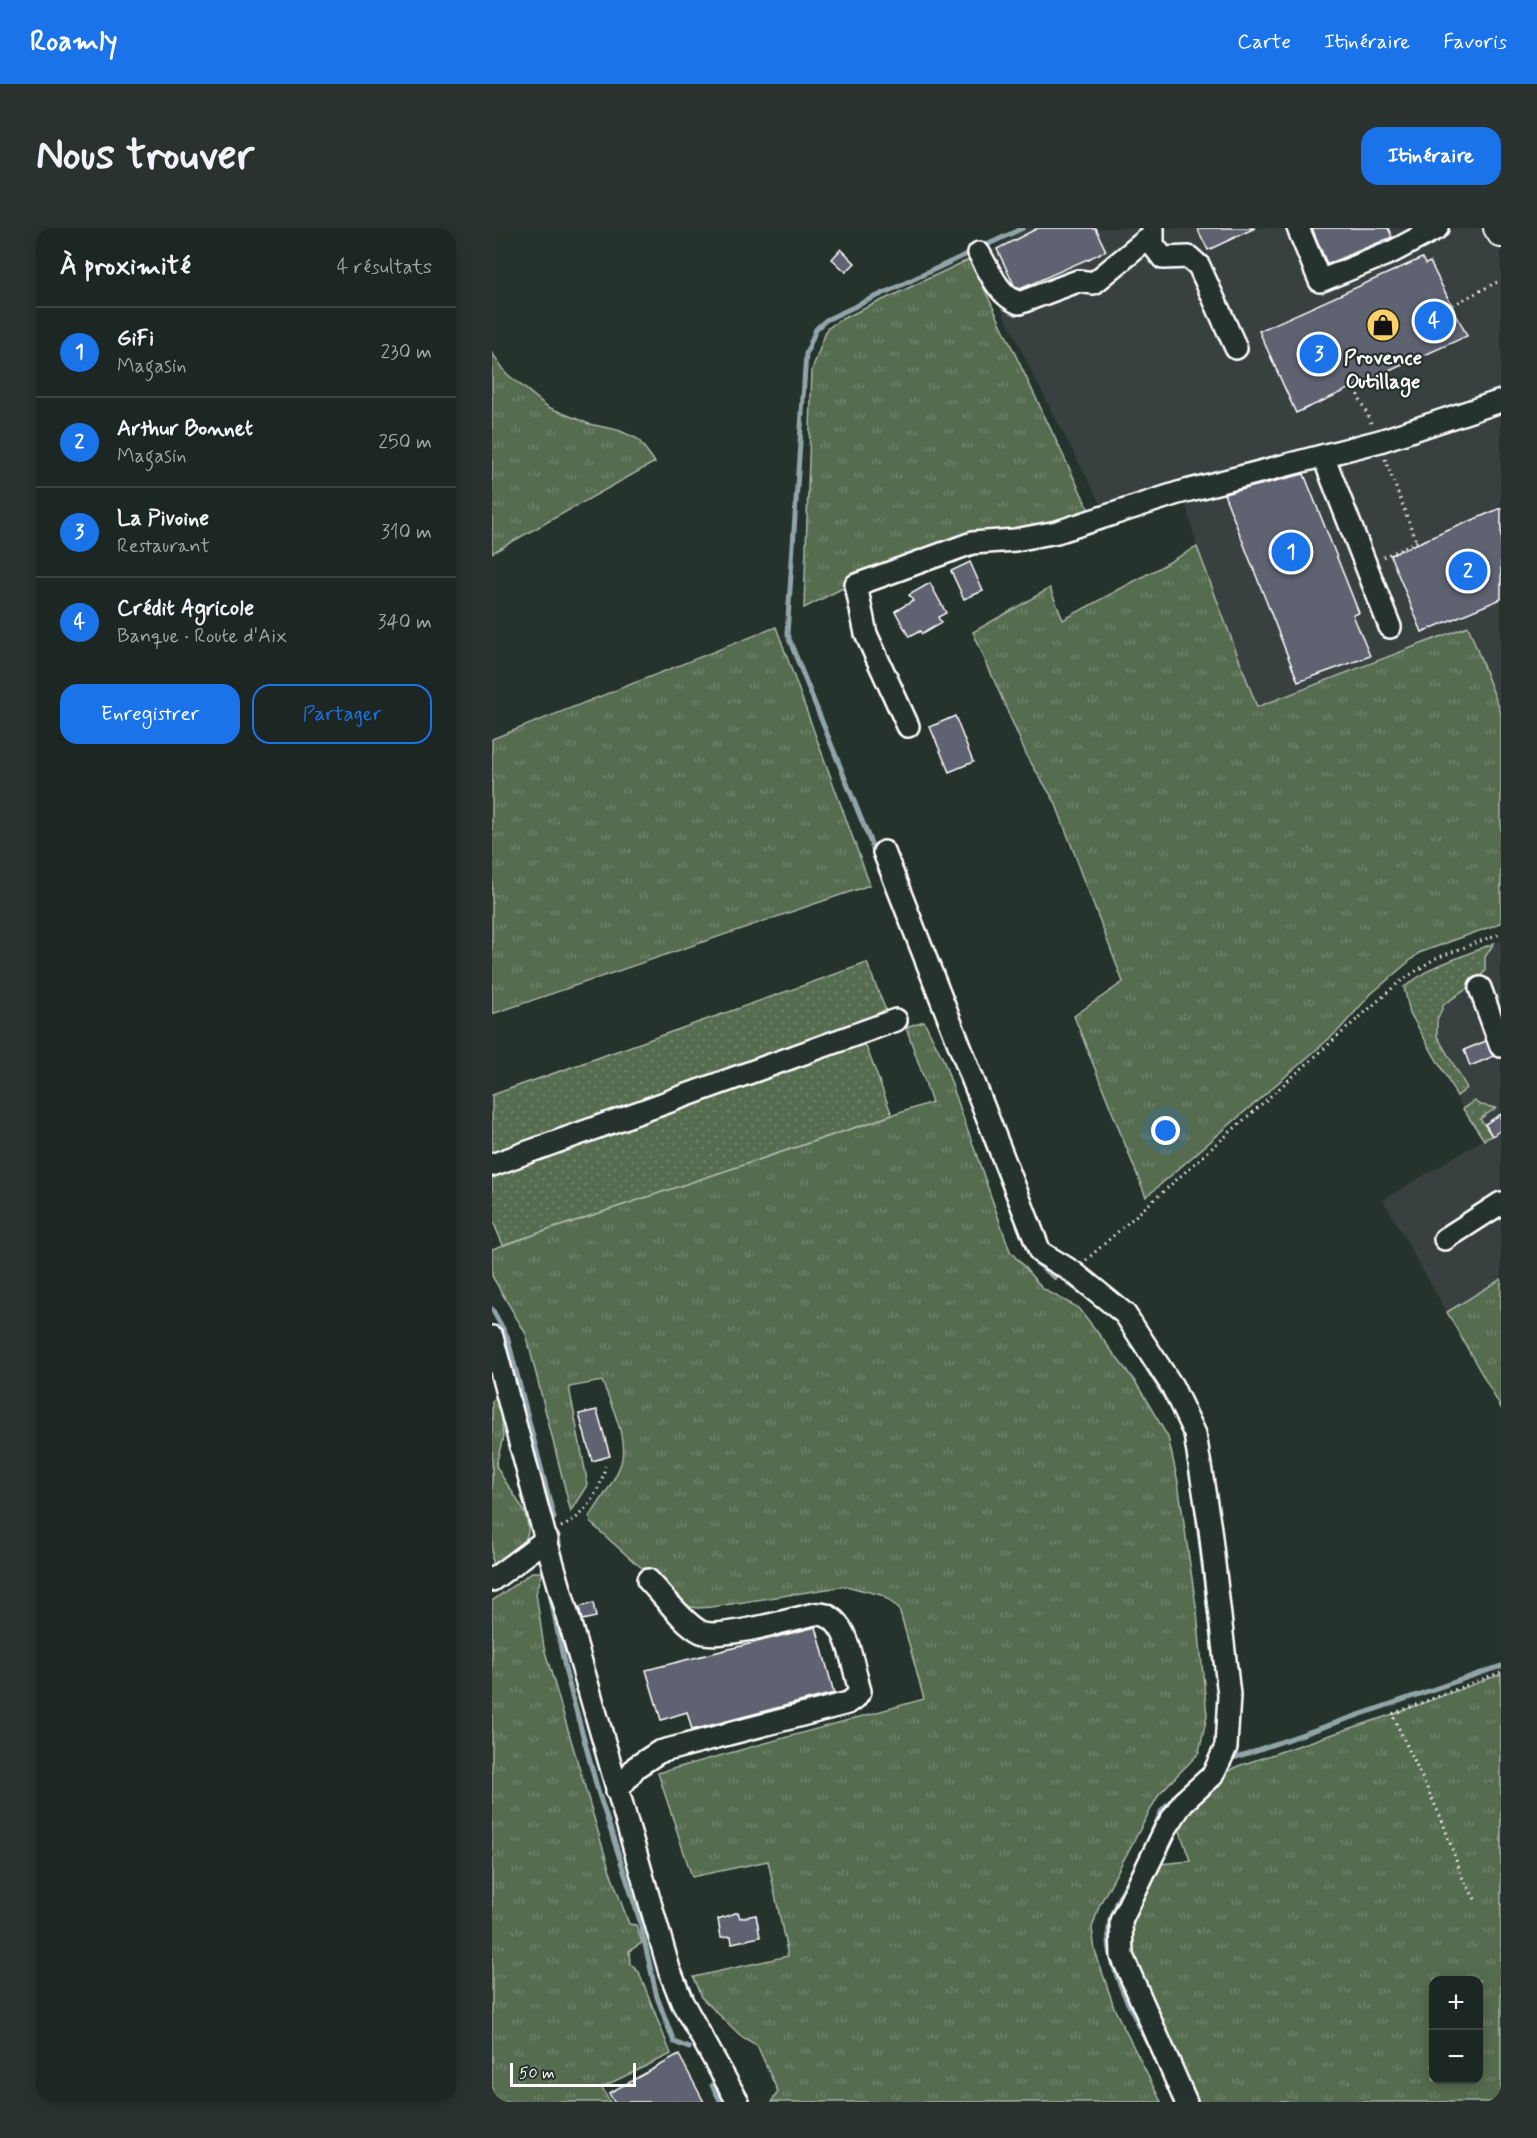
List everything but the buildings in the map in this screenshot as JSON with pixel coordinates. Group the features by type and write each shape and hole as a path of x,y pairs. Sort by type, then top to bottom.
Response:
{"main road":[{"path":"1497,228 1501,234"}],"street":[{"path":"1298,228 1320,281 1392,252 1437,228"},
{"path":"979,253 1000,290 1009,299 1019,303 1078,281 1094,283 1153,237 1163,258 1190,256 1199,266 1236,348"},
{"path":"908,726 866,634 856,585 972,543 1015,540 1057,532 1178,493 1324,458 1501,401"},
{"path":"1324,458 1390,627"},
{"path":"884,852 1040,1252 1073,1272 1125,1314 1172,1386 1195,1434 1210,1529 1229,1695 1226,1747 1214,1775 1184,1802 1166,1827 1121,1920 1122,1956 1186,2102"},
{"path":"1480,988 1501,1046"},
{"path":"492,1165 896,1020"},
{"path":"1445,1239 1501,1203"},
{"path":"492,1337 617,1791 669,1969 682,2002 738,2102"},
{"path":"492,1580 546,1536"},
{"path":"617,1791 636,1767 658,1752 848,1703 860,1691 841,1626 832,1616 825,1613 815,1614 728,1632 703,1633 693,1627 648,1580"}],"path":[{"path":"1453,305 1501,280"},
{"path":"1356,388 1380,441 1418,543"},
{"path":"1073,1272 1398,983 1434,959 1501,933"},
{"path":"546,1536 572,1523 581,1515 602,1483 605,1466"},
{"path":"1475,1899 1462,1877 1442,1820 1392,1714 1501,1672"}],"shaded area":[{"path":"1027,228 1501,228 1501,713 1468,626 1257,707 1197,547 1184,498 1103,509 1034,377 977,259"},
{"path":"1501,941 1501,1408 1383,1200 1484,1139 1463,1109 1410,1013 1404,987 1430,969"}],"green space":[{"path":"970,259 1091,514 851,584 804,608 812,370 827,329 840,320"},
{"path":"492,353 507,374 548,407 589,424 618,430 638,439 655,462 492,553"},
{"path":"1197,547 1257,707 1468,626 1501,713 1501,923 1419,953 1371,994 1338,1031 1146,1197 1074,1016 1123,982 1055,802 1028,758 973,632 1050,588 1063,620"},
{"path":"776,627 870,885 492,1014 492,739"},
{"path":"1494,943 1485,957 1485,971 1473,985 1444,1004 1437,1021 1437,1036 1467,1088 1457,1096 1410,1013 1404,987 1430,969"},
{"path":"867,963 888,1016 492,1156 492,1095"},
{"path":"924,1021 943,1059 1010,1251 1043,1289 1079,1308 1136,1383 1168,1437 1178,1482 1197,1613 1207,1716 1199,1753 1159,1794 1099,1906 1092,1928 1095,1951 1115,2010 1161,2102 771,2102 778,2092 757,2045 742,2037 701,1997 693,1977 788,1956 768,1861 692,1877 658,1773 924,1699 899,1608 881,1595 846,1586 712,1607 687,1606 679,1596 633,1561 591,1523 590,1517 615,1477 623,1453 618,1421 602,1381 569,1387 588,1485 571,1512 526,1334 492,1276 492,1249 932,1102 906,1027"},
{"path":"864,1041 892,1115 503,1245 492,1219 492,1172"},
{"path":"1475,1101 1481,1105 1496,1108 1480,1119 1492,1136 1484,1140 1463,1109"},
{"path":"1501,1279 1501,1408 1447,1312"},
{"path":"498,1396 503,1437 496,1465 525,1514 528,1534 523,1542 492,1565 492,1401"},
{"path":"532,1572 543,1572 536,1593 544,1648 609,1869 629,1924 636,1925 642,1943 629,1951 630,1964 639,1972 671,2054 602,2087 610,2102 492,2102 492,1601"},
{"path":"1501,1674 1501,2102 1188,2102 1131,1969 1126,1930 1150,1865 1190,1861 1177,1822 1212,1781 1238,1766 1399,1712"}],"waterway":[{"path":"876,856 787,634 806,354 816,329 826,320 1023,228"},
{"path":"985,1140 1033,1260 1056,1278"},
{"path":"1069,1284 1088,1297"},
{"path":"492,1309 507,1336 554,1518"},
{"path":"1107,1312 1122,1326"},
{"path":"1134,1347 1170,1405"},
{"path":"1194,1491 1218,1687"},
{"path":"558,1535 561,1560"},
{"path":"550,1584 549,1589 566,1673 598,1791 639,1918 657,1997 674,2042 689,2048"},
{"path":"1225,1761 1501,1666"},
{"path":"1150,1837 1162,1810 1176,1795"},
{"path":"1137,1865 1120,1895 1110,1920 1109,1944 1124,1995 1156,2058"},
{"path":"712,2085 721,2102"}],"place":[{"name":"Crédit Agricole","path":"1434,321"},
{"name":"Provence Outillage","path":"1383,325"},
{"name":"La Pivoine","path":"1319,354"},
{"name":"GiFi","path":"1291,552"},
{"name":"Arthur Bonnet","path":"1468,571"}]}
